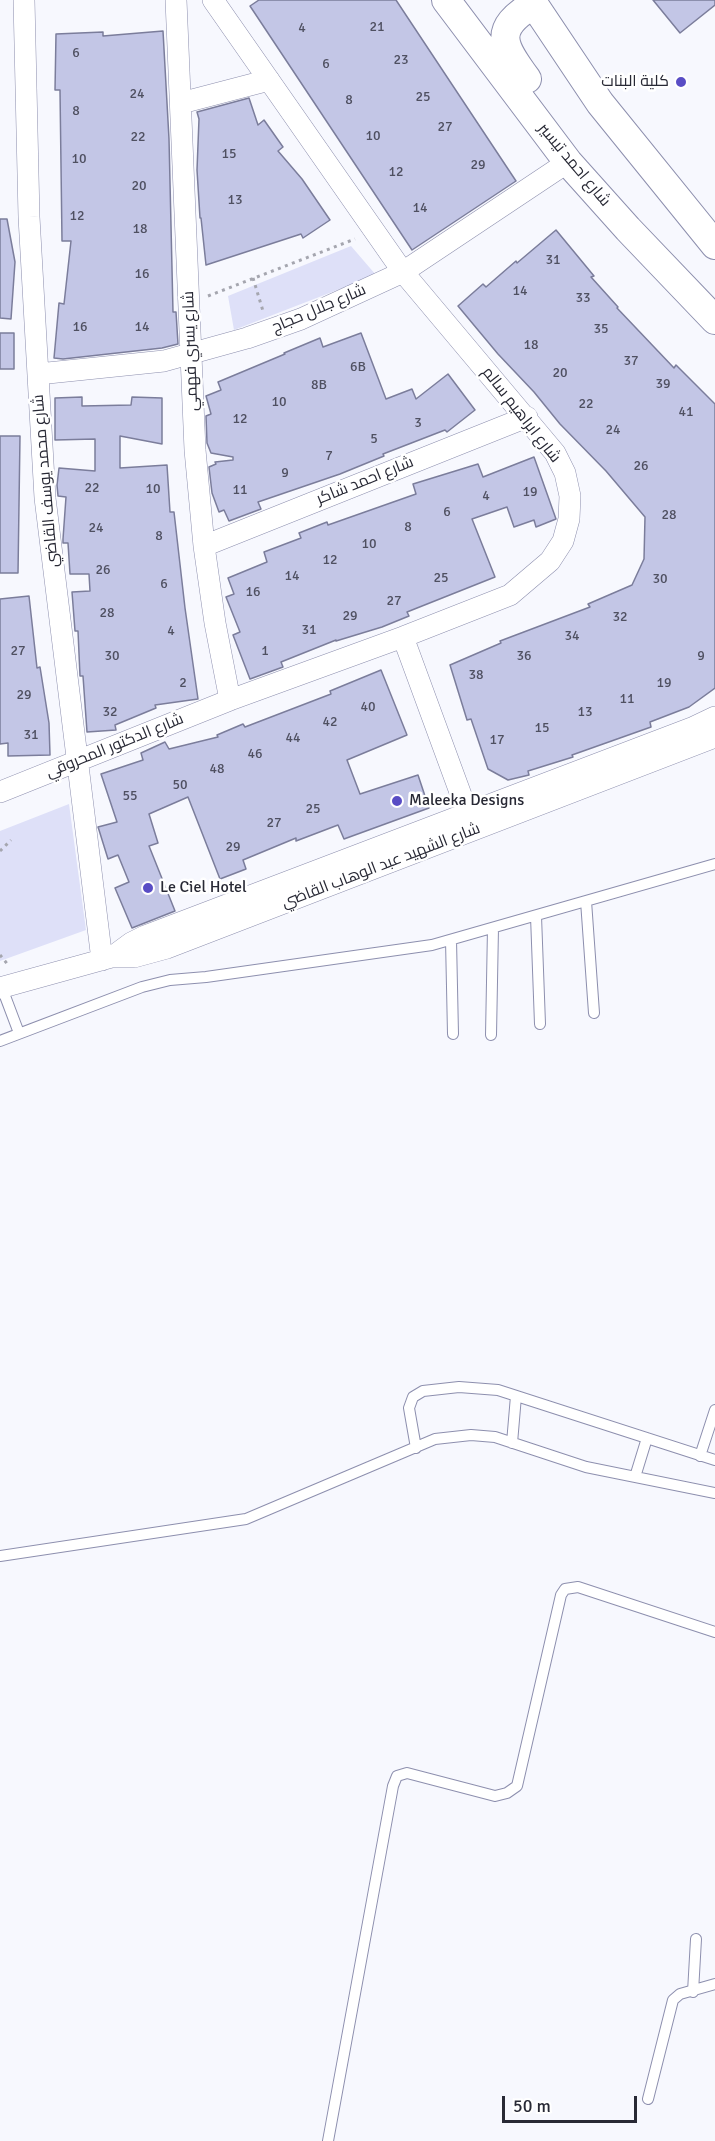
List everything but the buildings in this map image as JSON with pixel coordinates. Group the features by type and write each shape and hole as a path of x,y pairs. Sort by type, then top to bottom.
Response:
{"main road":[{"name":"شارع احمد تيسير","path":"448,1 568,162 635,237 715,320"},
{"path":"543,129 541,102 512,57 506,43 507,29 513,18 532,2 600,103 715,245"}],"street":[{"name":"شارع محمد يوسف القاضي","path":"24,0 29,217 45,498 76,762 107,959"},
{"name":"شارع يسري فهمي","path":"176,0 195,450 204,546 215,623 230,700"},
{"name":"شارع ابراهيم سالم","path":"213,0 403,272 555,453 565,473 570,496 569,519 562,542 550,561 510,595 404,637 230,700"},
{"path":"181,103 269,80"},
{"name":"شارع جلال حجاج","path":"38,374 164,362 270,330 343,301 403,272 568,162"},
{"name":"شارع احمد شاكر","path":"204,546 526,417"},
{"path":"404,637 468,814"},
{"name":"شارع الدكتور المحروقي","path":"0,792 230,700"},
{"name":"شارع الشهيد عبد الوهاب القاضي","path":"107,959 145,936 468,814 715,717"},
{"name":"شارع الشهيد عبد الوهاب القاضي","path":"1,988 107,959 134,957 167,948 715,737"}],"lane":[{"path":"0,1041 117,996 170,980 432,945 715,864"},
{"path":"586,901 594,1013"},
{"path":"536,916 540,1024"},
{"path":"491,1035 493,928"},
{"path":"450,940 453,1034"},
{"path":"1,988 19,1033"},
{"path":"416,1448 409,1408 413,1397 423,1391 459,1387 498,1390 715,1460"},
{"path":"512,1443 516,1396"},
{"path":"700,1456 715,1410"},
{"path":"0,1556 246,1519 435,1439 471,1435 495,1437 586,1467 714,1492"},
{"path":"635,1477 647,1438"},
{"path":"328,2141 393,1786 397,1776 407,1773 495,1796 507,1793 517,1786 561,1595 565,1589 578,1587 715,1632"},
{"path":"693,1992 696,1939"},
{"path":"648,2099 673,2000 680,1994 715,1984"}],"path":[{"path":"189,303 374,231"},
{"path":"253,278 270,330"},
{"path":"0,851 11,840"}],"shaded area":[{"path":"351,246 376,275 234,330 228,296"},
{"path":"69,804 86,930 0,961 0,831"}],"place":[{"name":"كلية البنات","path":"681,82"},
{"name":"Maleeka Designs","path":"397,801"},
{"name":"Le Ciel Hotel","path":"148,888"}]}
